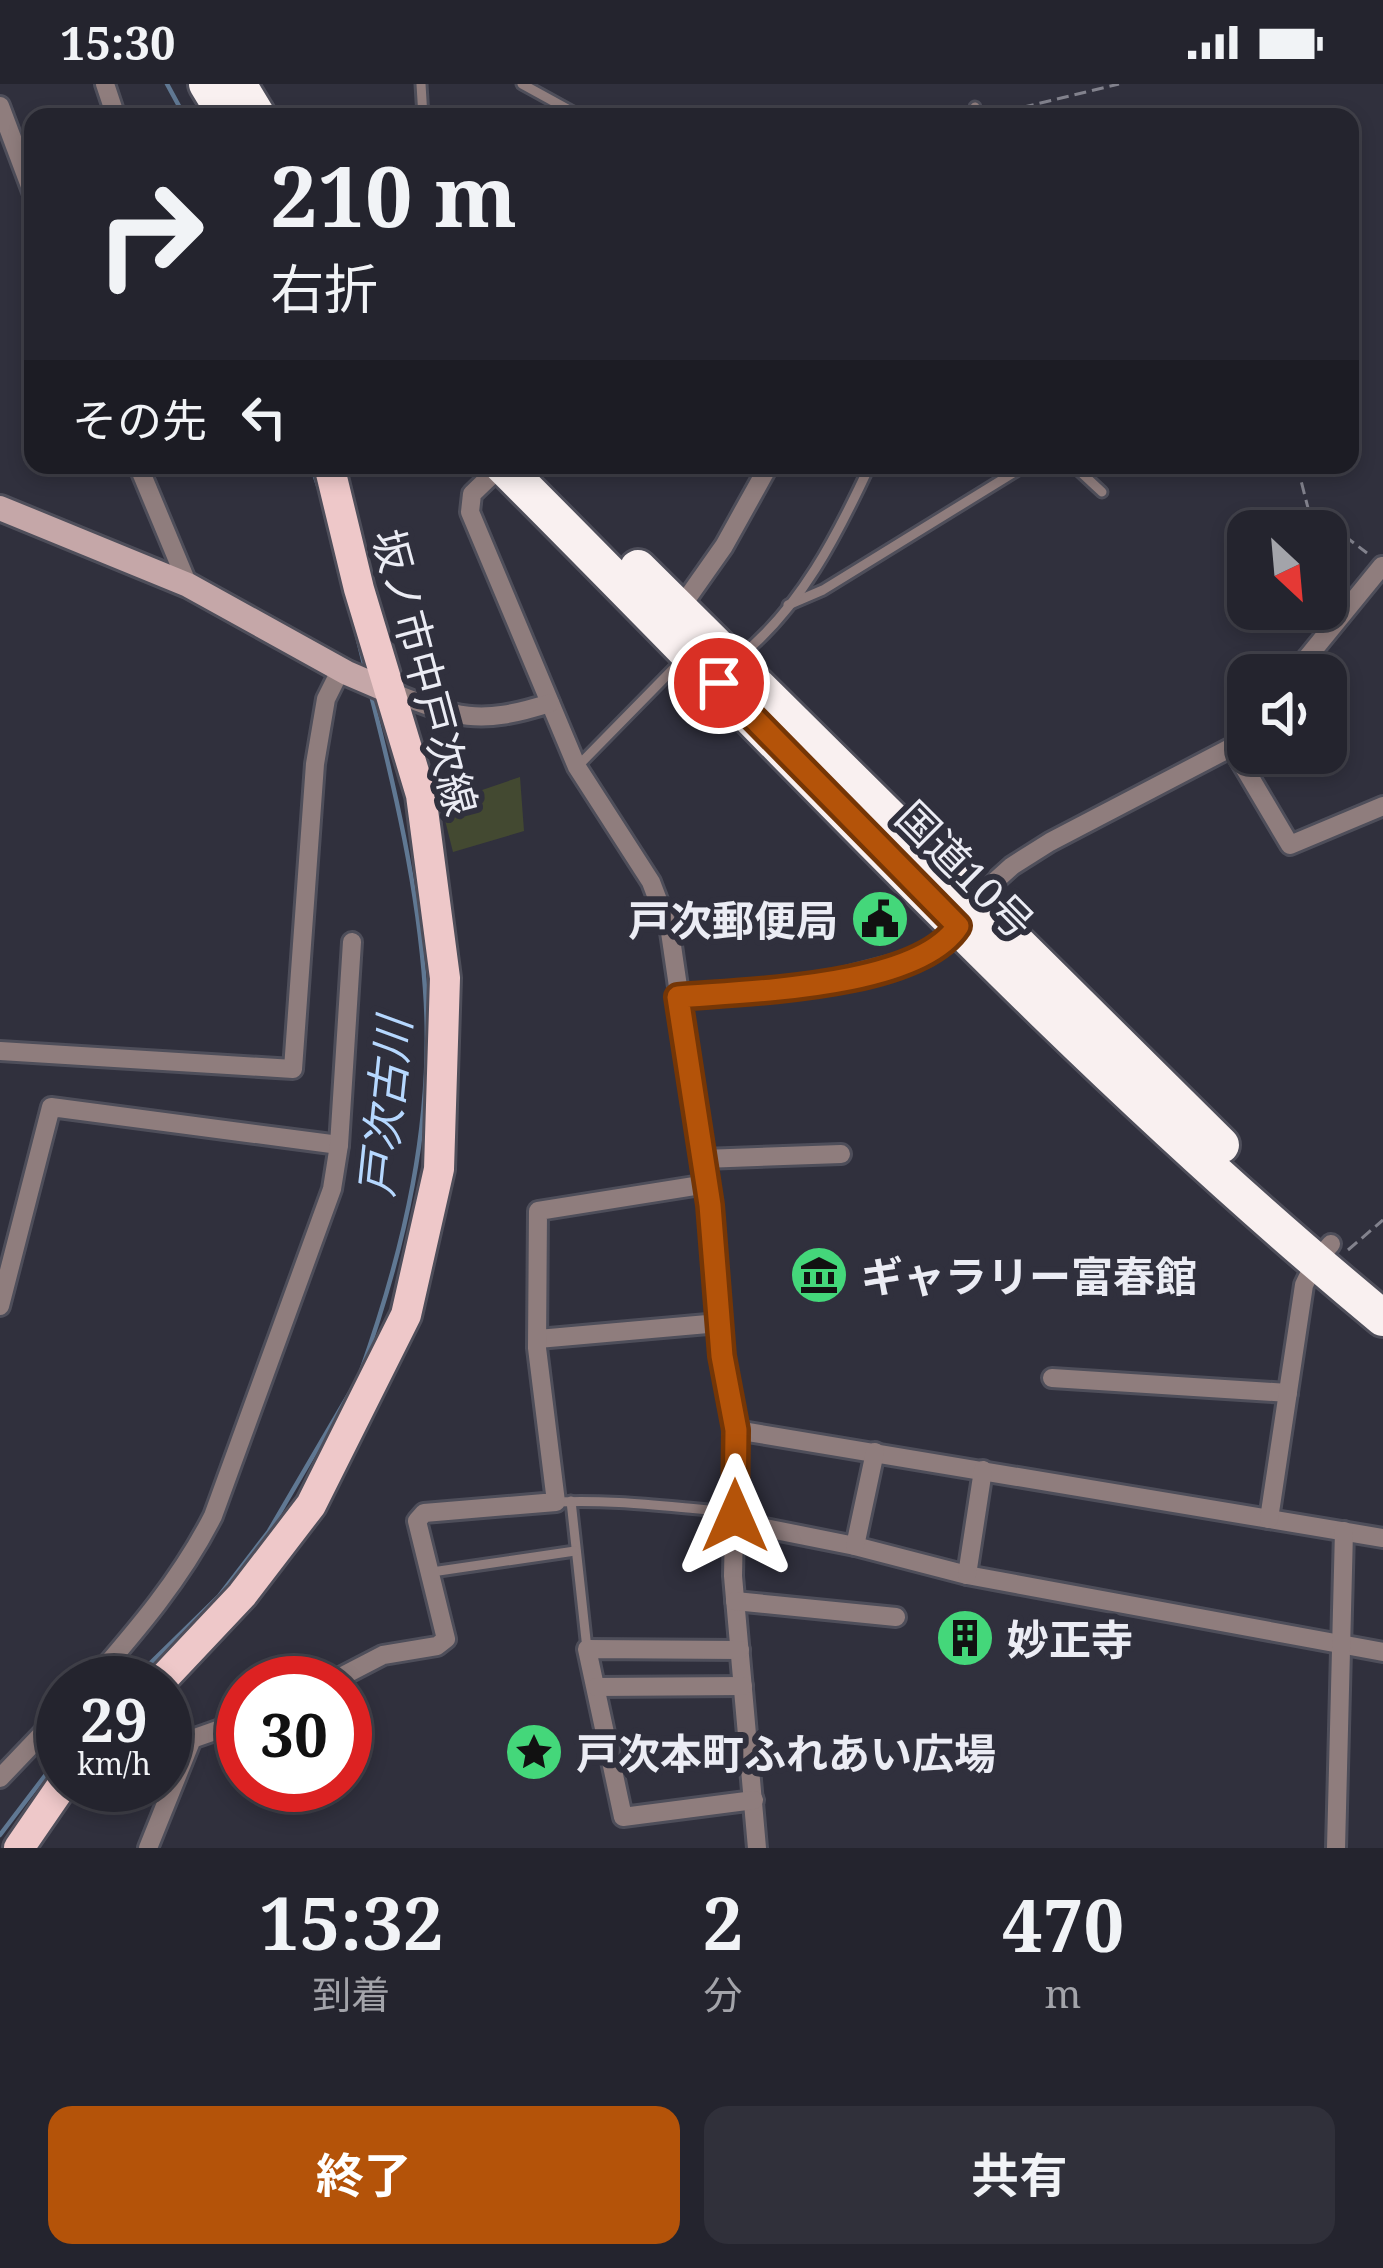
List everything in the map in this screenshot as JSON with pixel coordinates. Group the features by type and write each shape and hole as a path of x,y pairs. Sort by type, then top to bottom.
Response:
{"highway":[{"name":"国道10号","path":"511,474 689,652 965,914 1236,1160 1330,1254 1383,1318"},
{"name":"国道10号","path":"541,474 734,661 965,914"},
{"name":"国道10号","path":"1330,1254 1383,1287"}],"main road":[{"name":"坂ノ市中戸次線","path":"184,1656 242,1595 310,1504 406,1315 439,1169 445,978 421,795 383,689 331,474"},
{"path":"19,1848 44,1812"}],"street":[{"path":"0,106 24,170"},
{"path":"142,474 188,584"},
{"path":"493,474 472,494 470,512 578,767 651,882 670,932 736,1430 735,1601 757,1848"},
{"path":"681,607 724,546 764,474"},
{"path":"0,508 188,584 344,671 452,716 514,714 550,703"},
{"path":"1310,654 1382,566"},
{"path":"0,1051 293,1069 315,764 326,699 344,671"},
{"path":"678,997 810,986 927,956 948,942 990,883 1050,842 1227,750"},
{"path":"1248,774 1290,845 1383,806"},
{"path":"114,1656 190,1561 213,1516 332,1189 352,942"},
{"path":"0,1306 51,1107 339,1145"},
{"path":"703,1160 841,1154"},
{"path":"372,1660 437,1646 446,1639 417,1521 424,1513 564,1502 544,1430 538,1211 706,1184"},
{"path":"1269,1519 1304,1285 1330,1254"},
{"path":"538,1339 719,1323"},
{"path":"1052,1378 1288,1393"},
{"path":"736,1430 1383,1538"},
{"path":"855,1546 875,1452"},
{"path":"967,1574 983,1470"},
{"path":"735,1517 967,1574 1383,1652"},
{"path":"1336,1848 1344,1531"},
{"path":"735,1601 896,1617"},
{"path":"740,1650 587,1649 623,1817 754,1799"},
{"path":"596,1687 743,1686"},
{"path":"148,1848 192,1739 216,1731"},
{"path":"0,1778 36,1740"}],"lane":[{"path":"522,84 566,108"},
{"path":"734,661 754,646 838,536 866,474"},
{"path":"788,605 823,590 1011,474"},
{"path":"1083,474 1102,492"},
{"path":"578,767 689,652"},
{"path":"587,1649 564,1502 608,1499 735,1517"},
{"path":"429,1572 575,1551"}],"path":[{"path":"1005,108 1119,84"},
{"path":"1299,474 1308,508 1382,566"},
{"path":"1330,1254 1383,1220"}],"green space":[{"path":"520,777 524,831 453,852 441,804"}],"waterway":[{"name":"戸次古川","path":"167,84 180,108"},
{"name":"戸次古川","path":"314,474 321,494"},
{"name":"戸次古川","path":"352,615 365,668"},
{"name":"戸次古川","path":"360,1374 390,1280 413,1184 427,1037 411,876 370,691"},
{"name":"戸次古川","path":"158,1656 219,1596 269,1531 355,1384"},
{"name":"戸次古川","path":"0,1835 36,1788"}],"place":[{"name":"戸次郵便局","path":"880,919"},
{"name":"ギャラリー富春館","path":"819,1275"},
{"name":"妙正寺","path":"965,1638"},
{"name":"戸次本町ふれあい広場","path":"534,1752"}],"route":[{"path":"719,683 958,926 948,942 927,956 881,970 810,986 678,997 710,1205 722,1356 736,1430 735,1516"}]}
